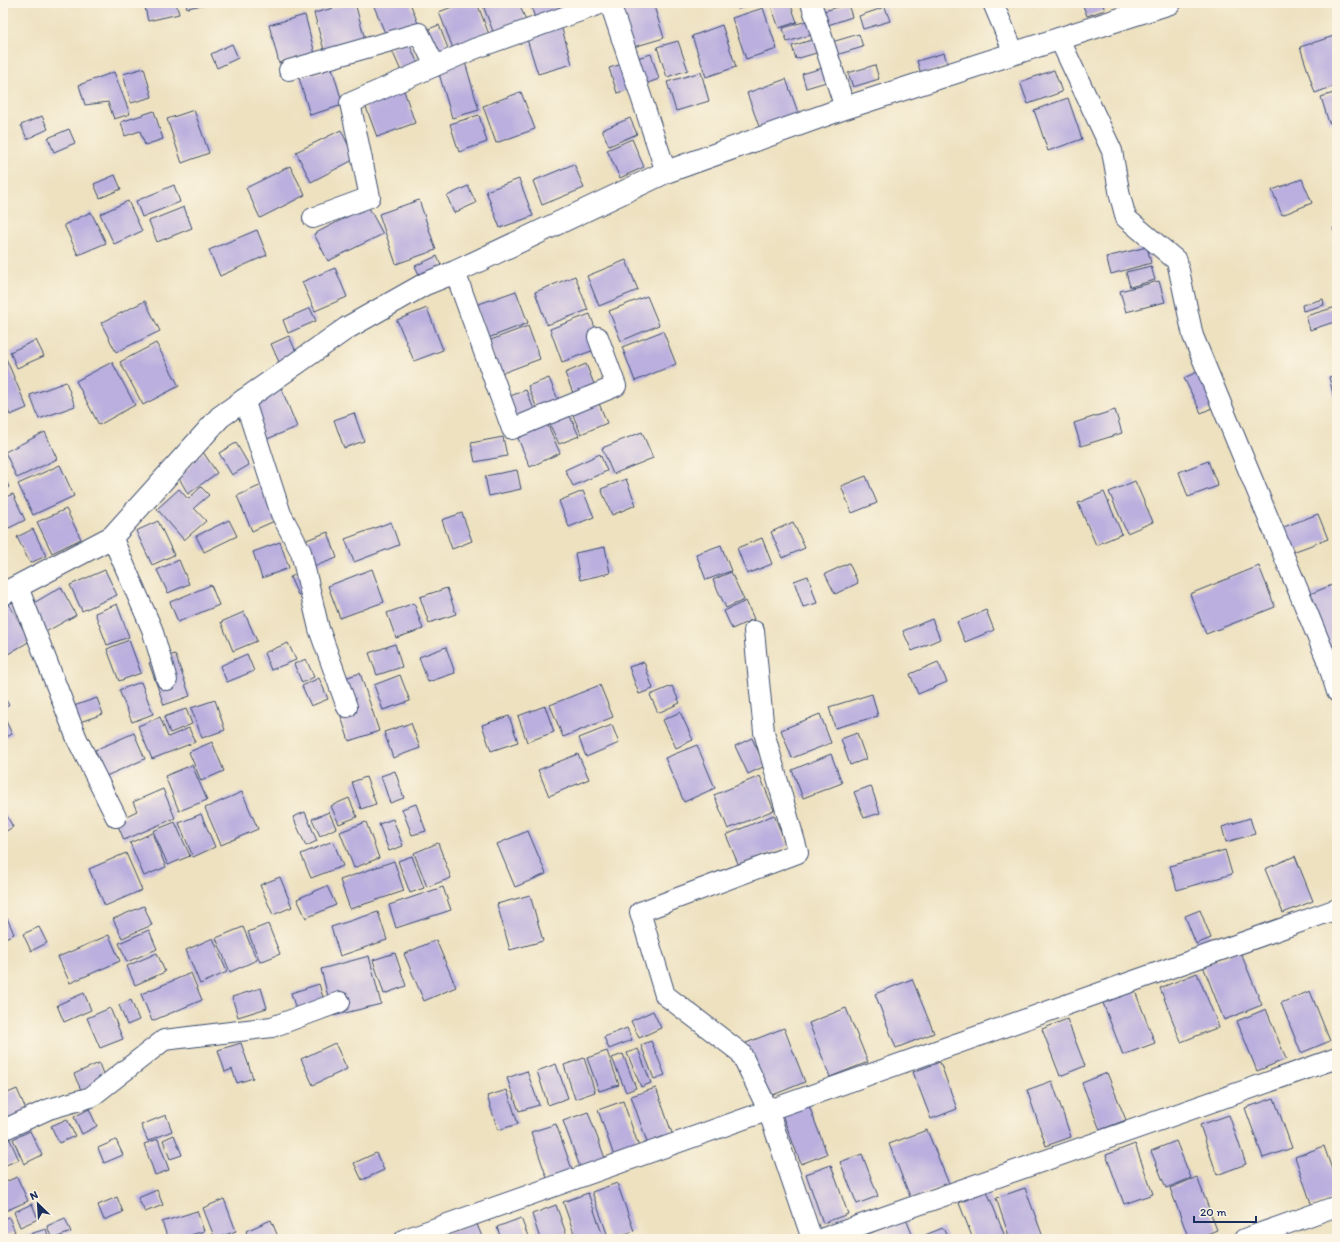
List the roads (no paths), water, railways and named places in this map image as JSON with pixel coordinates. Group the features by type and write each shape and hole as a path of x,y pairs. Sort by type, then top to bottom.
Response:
{"street":[{"path":"313,218 370,197 350,104 474,49 603,3"},
{"path":"610,3 666,172"},
{"path":"811,3 845,108"},
{"path":"993,3 1014,53"},
{"path":"116,817 77,739 11,590 112,537 220,417 347,328 425,284 455,272 666,172 845,108 1170,3"},
{"path":"289,70 419,33 435,66"},
{"path":"1059,38 1112,150 1120,196 1126,218 1177,261 1193,336 1327,660 1337,692"},
{"path":"455,272 512,429 616,386 598,337"},
{"path":"244,399 281,514 301,552 319,629 347,707"},
{"path":"112,537 152,629 168,680"},
{"path":"754,631 764,732 798,853 640,912 665,995 741,1053 768,1110 812,1239"},
{"path":"405,1239 1337,909"},
{"path":"3,1130 49,1109 91,1097 164,1040 272,1027 340,1002"},
{"path":"822,1239 1337,1058"},
{"path":"1244,1239 1337,1206"}]}
